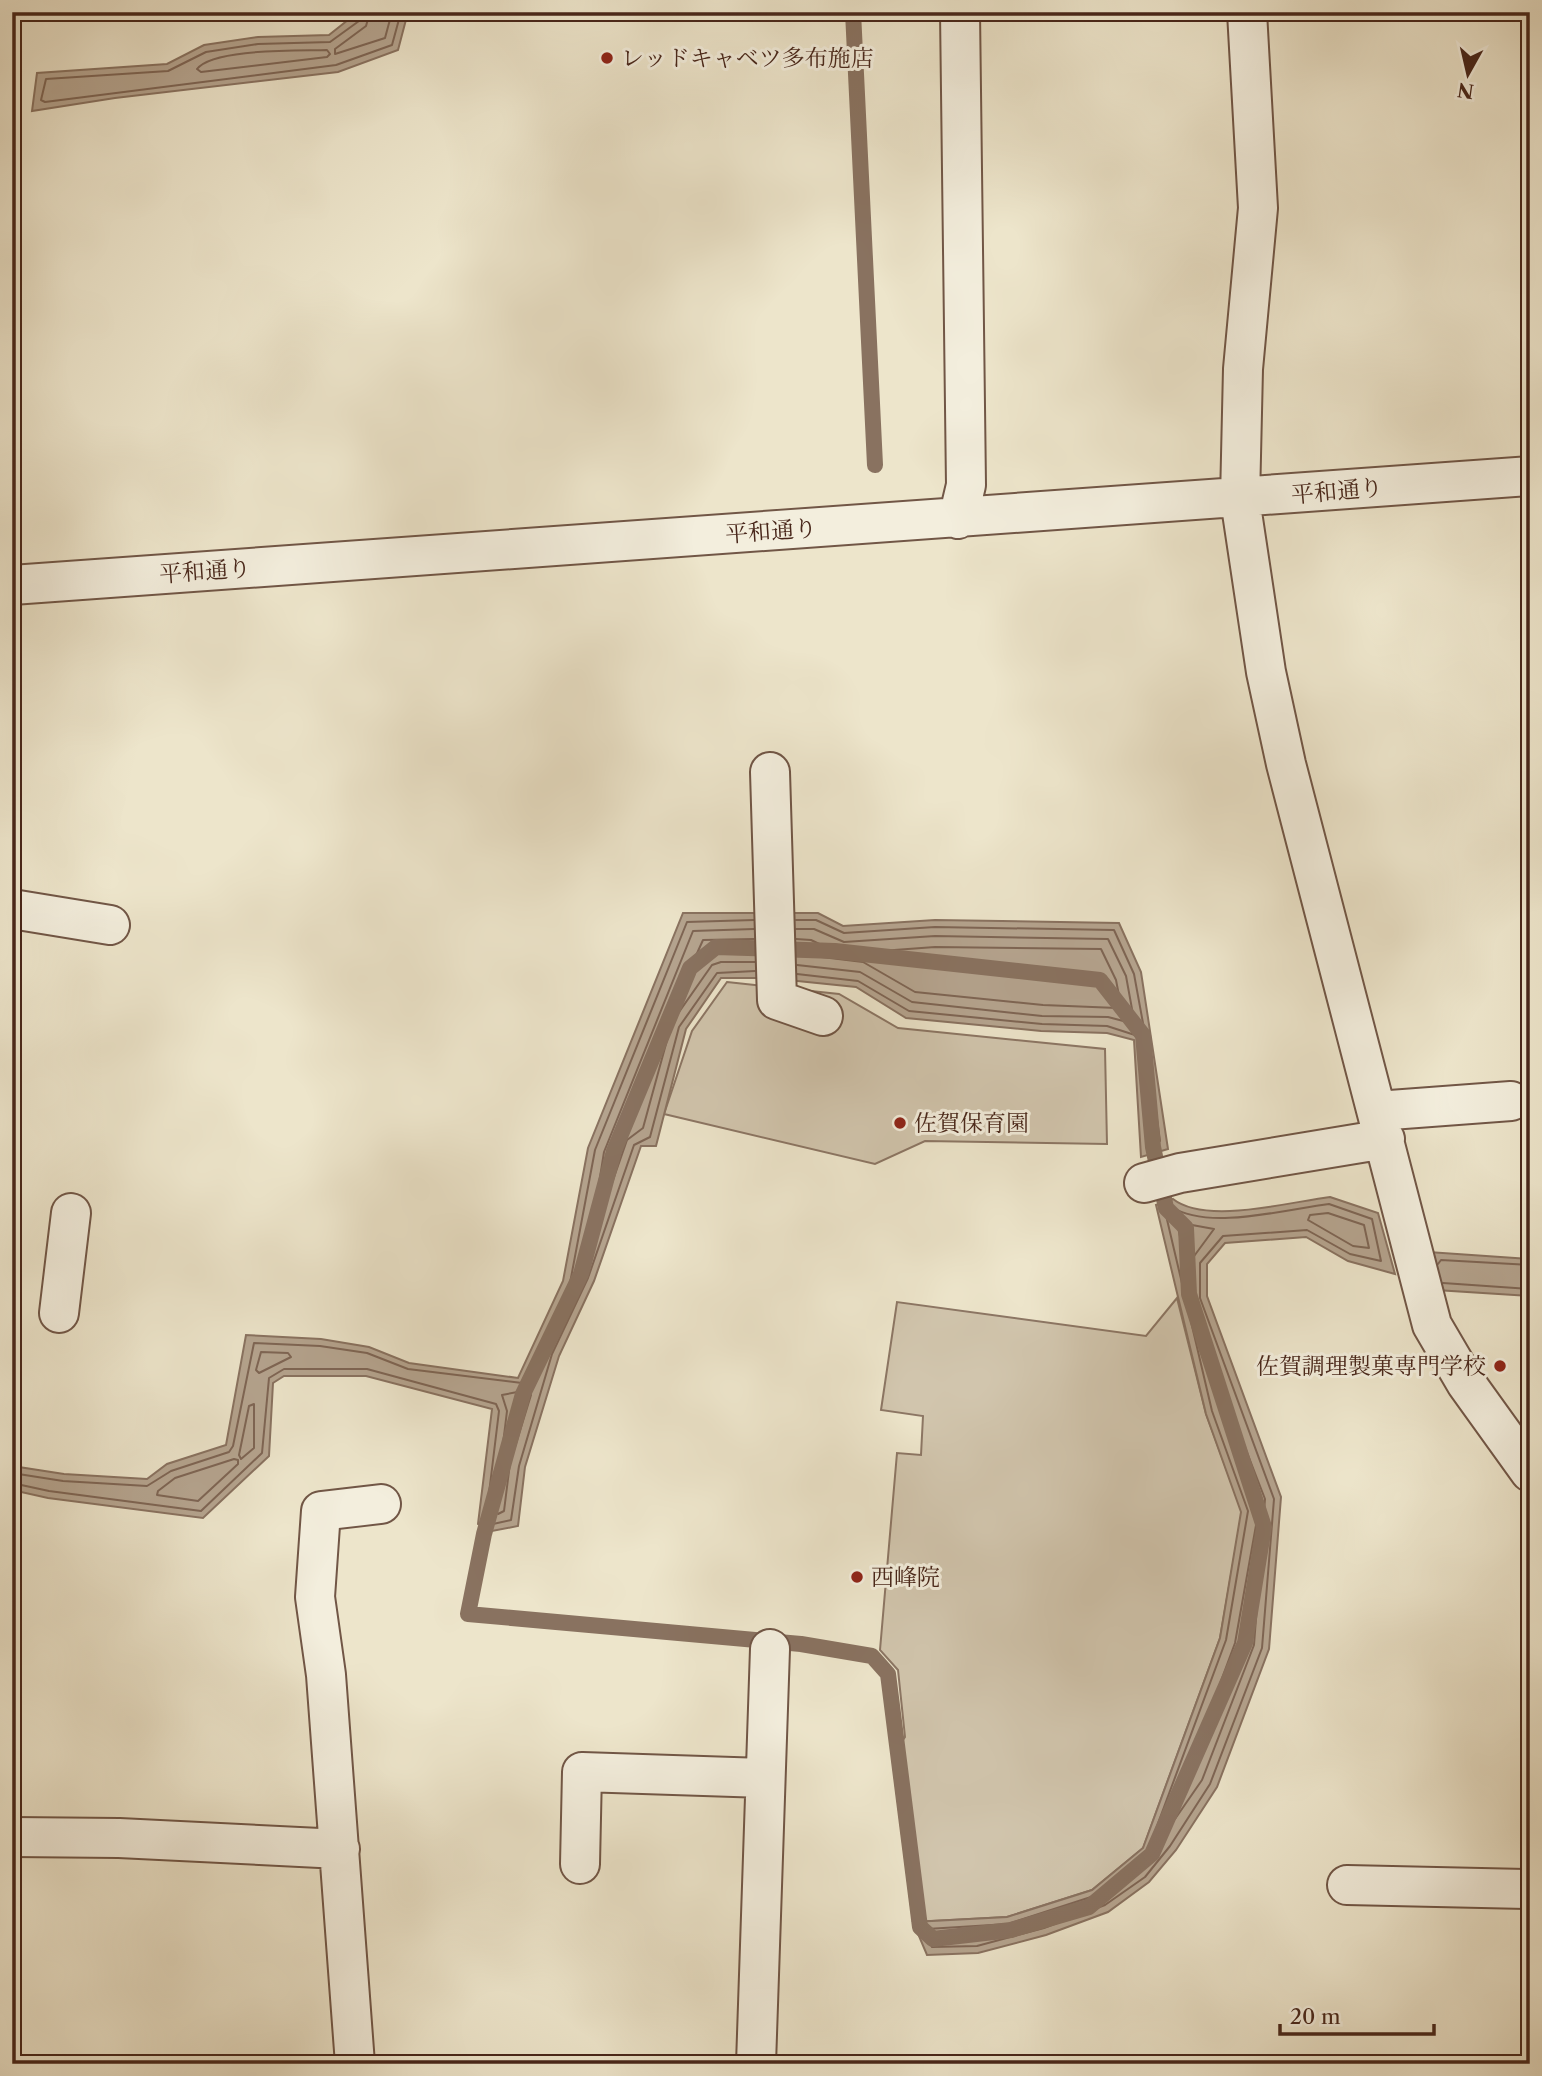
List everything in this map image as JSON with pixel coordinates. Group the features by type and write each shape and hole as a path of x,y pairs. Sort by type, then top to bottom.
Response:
{"street":[{"path":"958,519 966,485 960,12"},
{"path":"1247,12 1258,208 1243,369 1240,499 1266,672 1283,751 1432,1325 1466,1383 1530,1472"},
{"name":"平和通り","path":"12,585 1240,499 1530,475"},
{"path":"770,772 777,1000 823,1016"},
{"path":"12,909 110,925"},
{"path":"1162,1178 1381,1125 1511,1101"},
{"path":"59,1313 71,1213"},
{"path":"355,2064 326,1675 315,1597 321,1511 381,1504"},
{"path":"755,2064 770,1650"},
{"path":"580,1864 582,1772 765,1778"},
{"path":"12,1837 119,1838 340,1849"},
{"path":"1347,1885 1530,1889"}],"shaded area":[{"path":"727,982 839,994 898,1028 1105,1049 1107,1144 925,1141 875,1164 664,1114 692,1031"},
{"path":"1177,1298 1206,1414 1242,1512 1220,1638 1143,1848 1092,1890 1007,1917 913,1922 892,1756 905,1737 898,1670 880,1650 897,1453 921,1455 923,1416 881,1410 897,1302 1146,1336"}],"water":[{"path":"358,12 408,12 398,50 338,72 115,98 32,111 37,73 167,64 204,45 258,37 329,35"},
{"path":"683,913 818,913 843,926 935,920 1119,923 1141,972 1168,1149 1141,1157 1134,1040 1107,1033 1041,1031 906,1018 856,987 768,978 721,978 686,1029 656,1146 641,1146 594,1281 559,1356 525,1467 518,1526 492,1531 478,1524 492,1409 366,1376 284,1376 273,1383 269,1456 203,1518 48,1498 12,1490 12,1466 64,1474 147,1479 167,1464 226,1445 246,1335 321,1339 369,1347 409,1363 518,1378 563,1281 588,1148"},
{"path":"1330,1197 1378,1213 1395,1274 1348,1261 1306,1237 1225,1243 1207,1264 1207,1296 1281,1497 1269,1649 1217,1787 1176,1850 1149,1882 1108,1912 1046,1935 978,1953 927,1955 913,1922 1007,1917 1092,1890 1143,1848 1220,1638 1241,1512 1206,1414 1156,1205 1173,1199 1188,1207 1206,1210 1248,1210"},
{"path":"1428,1252 1530,1259 1530,1296 1436,1290"}],"waterway":[{"path":"853,12 875,465"},
{"path":"716,947 835,951 1100,980 1143,1035 1153,1147 1166,1208 1186,1228 1189,1294 1264,1527 1245,1643 1152,1854 1089,1907 1011,1930 933,1939 920,1927 888,1674 872,1656 801,1644 468,1614 484,1534 523,1394 581,1274 614,1151 690,968 716,947"}],"place":[{"name":"レッドキャベツ多布施店","path":"607,58"},
{"name":"佐賀保育園","path":"900,1123"},
{"name":"佐賀調理製菓専門学校","path":"1500,1366"},
{"name":"西峰院","path":"857,1577"}]}
